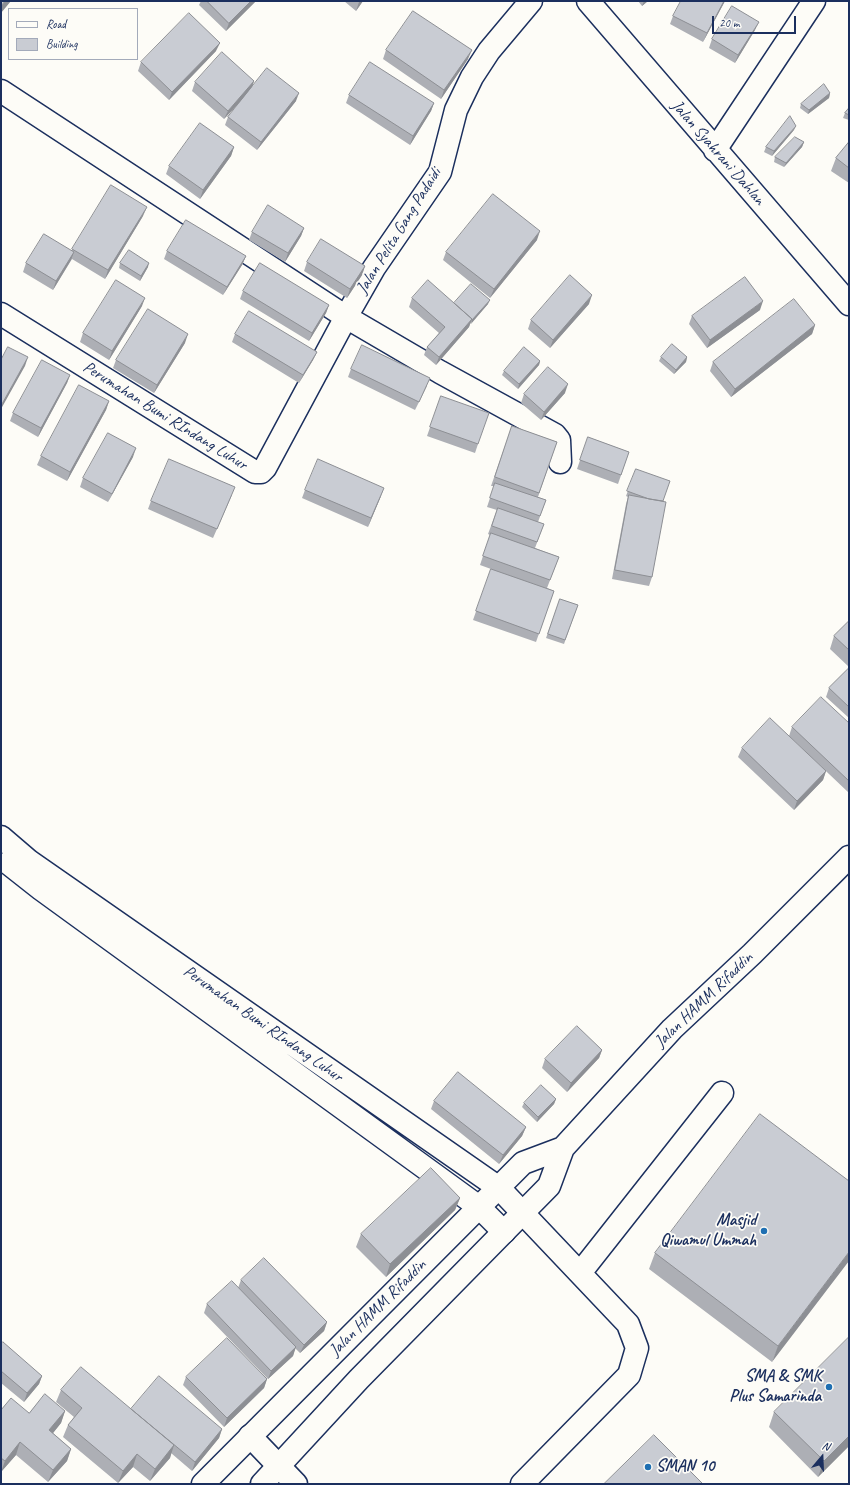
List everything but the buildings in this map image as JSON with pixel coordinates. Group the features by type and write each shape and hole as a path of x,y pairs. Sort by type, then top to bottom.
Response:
{"street":[{"name":"Jalan Pelita Gang Padaidi","path":"346,317 378,263 440,172 456,110 472,77 489,51 531,1"},
{"name":"Jalan Syahrani Dahlan","path":"588,1 849,304"},
{"path":"715,150 814,1"},
{"path":"1,91 346,317 440,372 556,435 559,440 560,462"},
{"name":"Perumahan Bumi RIndang Luhur","path":"1,314 258,472 265,468 346,317"},
{"name":"Perumahan Bumi RIndang Luhur","path":"1,837 29,861 499,1188 628,1324 637,1348 630,1375 522,1484"},
{"path":"1,857 41,889 479,1206 504,1232"},
{"name":"Jalan HAMM Rifaddin","path":"262,1484 359,1379 549,1186 563,1148 672,1029 752,954 849,857"},
{"path":"580,1273 722,1094"},
{"name":"Jalan HAMM Rifaddin","path":"203,1484 523,1163 563,1148"},
{"path":"250,1436 296,1484"}],"place":[{"name":"Masjid Qiwamul Ummah","path":"764,1231"},
{"name":"SMA & SMK Plus Samarinda","path":"829,1387"},
{"name":"SMAN 10","path":"648,1467"}]}
